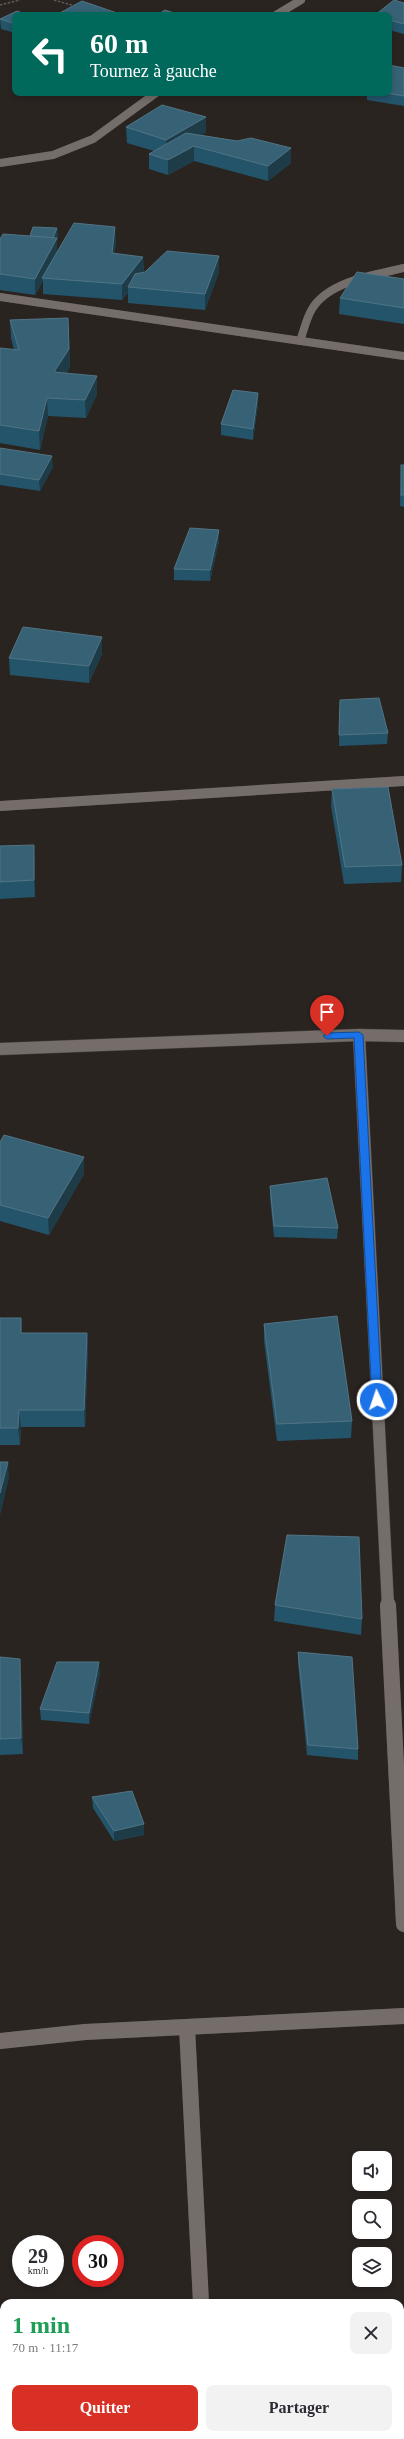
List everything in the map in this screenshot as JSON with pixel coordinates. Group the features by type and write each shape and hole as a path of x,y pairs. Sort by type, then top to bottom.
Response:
{"street":[{"path":"281,12 301,0"},
{"path":"0,164 53,155 93,139 152,96"},
{"path":"300,340 313,307 325,294 339,287 404,268"},
{"path":"0,298 404,356"},
{"path":"0,806 404,781"},
{"path":"0,1049 359,1035 404,1036"},
{"path":"359,1035 404,1924"},
{"path":"0,2041 85,2032 404,2016"},
{"path":"187,2027 201,2299"}],"path":[{"path":"0,4 20,0"},
{"path":"54,0 80,8"}],"building":[{"path":"394,0 404,3 404,24 392,21 392,12 379,12"},
{"path":"82,1 114,12 62,12"},
{"path":"12,13 12,23 0,19"},
{"path":"392,66 404,68 404,96 392,94"},
{"path":"162,105 206,117 166,140 126,127"},
{"path":"186,133 237,141 251,138 291,148 268,166 194,146 168,160 149,154"},
{"path":"74,223 115,227 112,253 143,257 122,284 42,278"},
{"path":"33,227 57,228 53,238 30,236"},
{"path":"3,234 57,238 35,279 0,274 0,239"},
{"path":"167,251 219,256 205,294 128,287 135,274 145,272"},
{"path":"357,272 404,279 404,308 340,298"},
{"path":"68,318 69,349 54,372 97,376 85,400 47,398 39,431 0,425 0,348 19,350 10,320"},
{"path":"233,390 258,393 253,429 221,424"},
{"path":"0,448 52,456 39,480 0,474"},
{"path":"401,465 404,465 404,495 401,495"},
{"path":"190,528 219,530 210,570 174,569"},
{"path":"23,627 102,637 89,666 9,658"},
{"path":"379,698 388,733 339,735 340,700"},
{"path":"388,787 402,865 345,867 332,789"},
{"path":"34,845 34,880 0,882 0,846"},
{"path":"4,1135 84,1157 48,1218 0,1205 0,1142"},
{"path":"327,1178 338,1228 274,1226 270,1186"},
{"path":"337,1316 352,1421 277,1424 264,1324"},
{"path":"0,1318 21,1318 21,1333 87,1333 84,1410 19,1410 18,1428 0,1428"},
{"path":"0,1462 8,1462 0,1493"},
{"path":"287,1535 359,1537 362,1619 275,1605"},
{"path":"298,1652 352,1657 358,1749 308,1745"},
{"path":"0,1657 20,1659 21,1738 0,1739"},
{"path":"57,1662 99,1662 89,1713 40,1709"},
{"path":"132,1791 144,1824 114,1831 92,1797"}],"route":[{"path":"327,1036 359,1035 377,1400"}]}
